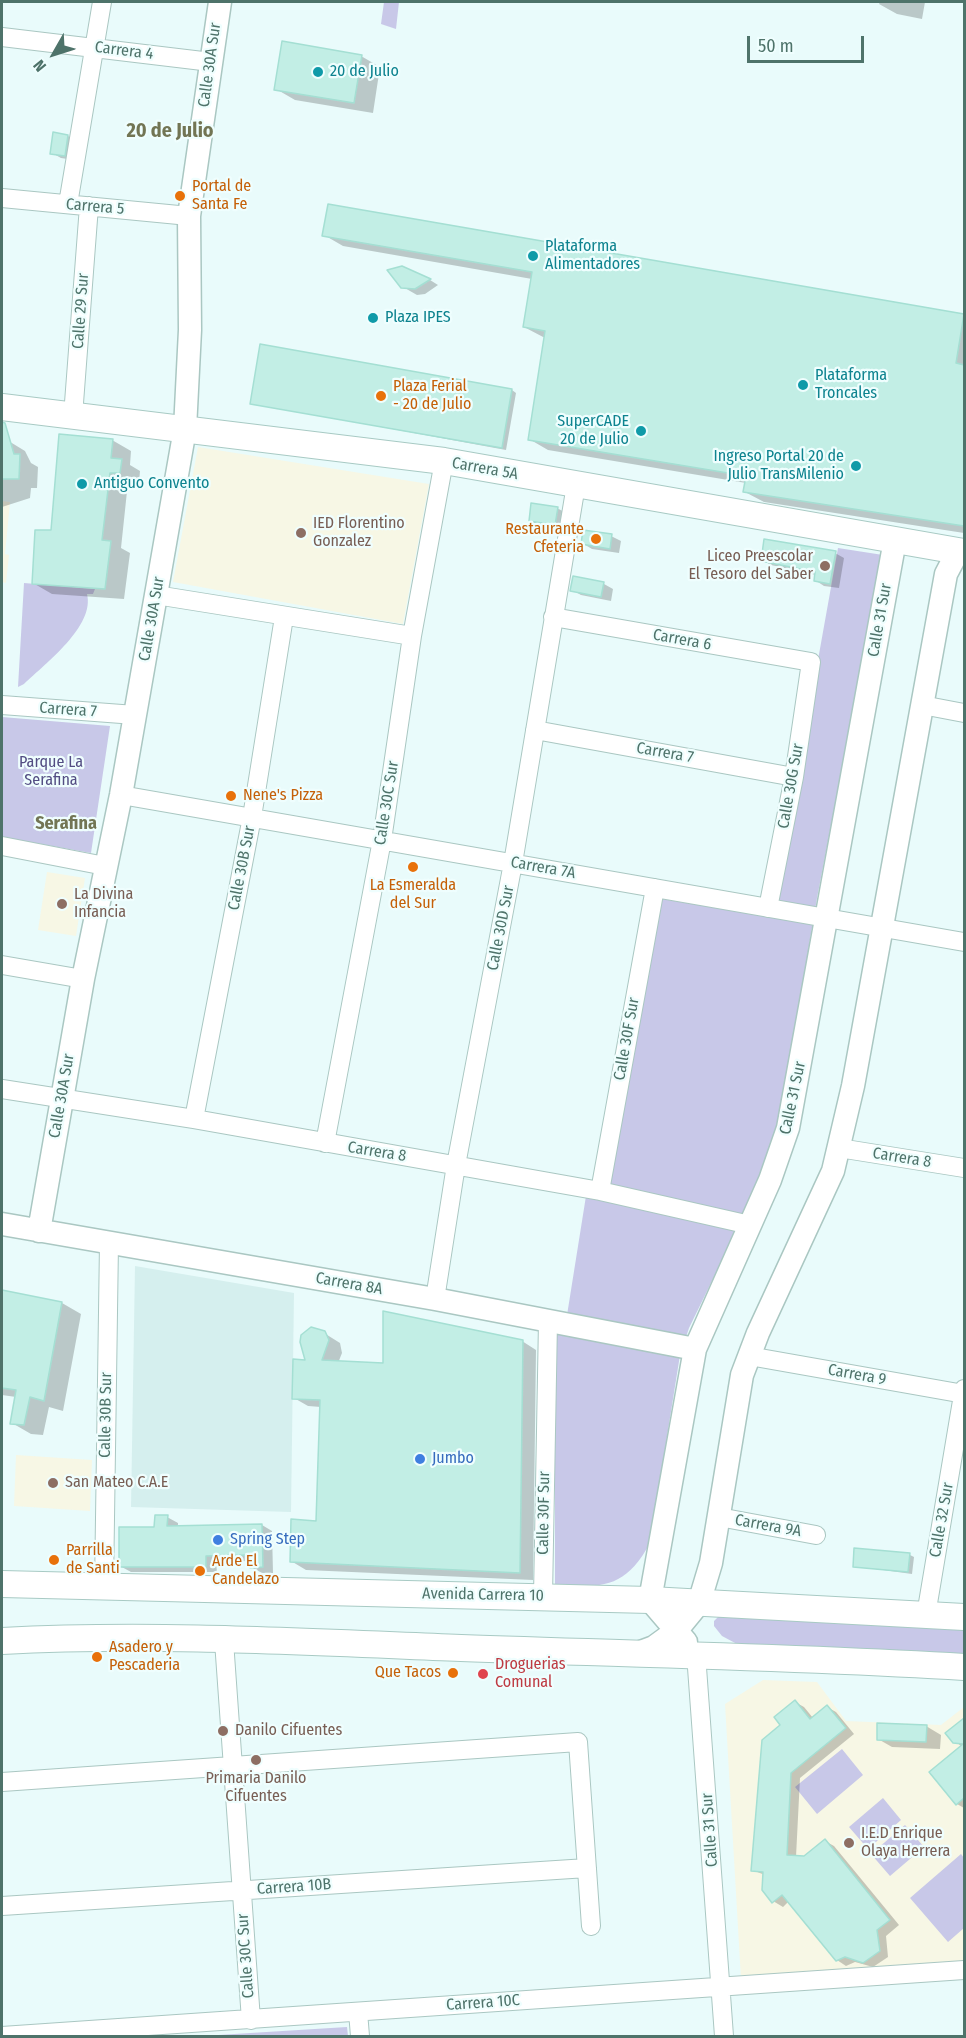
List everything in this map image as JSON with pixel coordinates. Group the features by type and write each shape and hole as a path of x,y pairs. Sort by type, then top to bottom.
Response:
{"main road":[{"name":"Carrera 5A","path":"2,408 444,461 962,551"},
{"name":"Avenida Carrera 10","path":"2,1584 543,1596 964,1617"},
{"path":"2,1641 70,1638 224,1641 696,1654 964,1667"}],"street":[{"path":"68,204 102,2"},
{"name":"Calle 30A Sur","path":"39,1231 83,979 121,795 185,429 190,330 189,216 220,2"},
{"name":"Carrera 4","path":"2,37 211,62"},
{"name":"Carrera 5","path":"2,198 189,216"},
{"name":"Calle 29 Sur","path":"74,416 89,206"},
{"name":"Calle 30C Sur","path":"325,1143 382,840 412,636 444,461"},
{"name":"Calle 30D Sur","path":"435,1299 456,1165 513,863 576,485"},
{"name":"Calle 31 Sur","path":"650,1600 695,1349 770,1180 788,1128 895,540"},
{"path":"638,1653 654,1647 676,1631 699,1603 711,1563 738,1396 748,1356 826,1190 839,1148 946,574 962,551"},
{"path":"156,595 412,636"},
{"name":"Calle 30B Sur","path":"194,1119 252,818 284,616"},
{"name":"Carrera 6","path":"553,617 811,662"},
{"name":"Calle 30G Sur","path":"768,908 794,777 811,662"},
{"name":"Carrera 7","path":"2,705 135,715"},
{"path":"922,705 964,713"},
{"name":"Carrera 7","path":"535,730 794,777"},
{"name":"Carrera 7A","path":"121,795 964,942"},
{"path":"2,846 105,866"},
{"name":"Calle 30F Sur","path":"600,1191 655,888"},
{"path":"2,964 83,979"},
{"name":"Carrera 8","path":"2,1089 62,1096 600,1191 750,1225"},
{"name":"Carrera 8","path":"839,1148 964,1168"},
{"name":"Carrera 8A","path":"2,1224 435,1299 695,1349"},
{"name":"Calle 30B Sur","path":"104,1587 109,1243"},
{"name":"Calle 30F Sur","path":"543,1596 548,1321"},
{"name":"Carrera 9","path":"748,1356 964,1392"},
{"name":"Calle 32 Sur","path":"926,1615 964,1392"},
{"name":"Carrera 9A","path":"719,1517 816,1535"},
{"path":"650,1600 696,1654"},
{"name":"Calle 30C Sur","path":"224,1641 251,2020"},
{"name":"Calle 31 Sur","path":"696,1654 723,2037"},
{"path":"2,1782 578,1742 591,1926"},
{"name":"Carrera 10B","path":"2,1906 587,1868"},
{"name":"Carrera 10C","path":"2,2036 141,2032 251,2020 721,1985 964,1970"},
{"path":"358,2012 360,2037"}],"shaded area":[{"name":"IED Florentino Gonzalez","path":"198,447 429,484 403,624 173,582"},
{"path":"2,501 10,502 5,554 9,555 6,583 2,582"},
{"name":"La Divina Infancia","path":"47,872 85,878 76,936 38,930"},
{"path":"135,1266 294,1293 291,1512 131,1507"},
{"name":"San Mateo C.A.E","path":"16,1455 92,1460 90,1511 14,1506"},
{"name":"I.E.D Enrique Olaya Herrera","path":"763,1680 817,1682 846,1721 941,1725 964,1707 964,1961 741,1979 725,1704"}],"green space":[{"path":"384,2 399,2 396,29 381,24"},
{"path":"838,548 883,555 817,898 779,1123 770,1155 751,1201 689,1328 680,1355 650,1543 631,1569 622,1577 611,1582 587,1586 555,1586 555,1333 564,1334 586,1196 603,1198 656,898 772,917"},
{"path":"24,583 95,589 93,594 87,594 84,619 67,643 18,687"},
{"name":"Parque La Serafina","path":"2,717 110,726 91,853 2,837"},
{"path":"720,1615 964,1629 964,1657 737,1644 722,1636 714,1626 714,1621"},
{"path":"842,1749 863,1775 817,1814 795,1787"},
{"path":"883,1798 901,1820 868,1849 849,1827"},
{"path":"905,1825 924,1847 890,1876 871,1854"},
{"path":"961,1854 964,1858 964,1928 948,1942 910,1898"},
{"path":"347,2027 348,2036 202,2036"}],"building":[{"name":"20 de Julio","path":"282,41 362,55 354,103 274,90"},
{"path":"53,132 68,135 65,156 50,154"},
{"path":"328,204 964,314 956,363 964,365 964,526 743,492 746,476 528,440 545,331 523,327 532,272 322,236"},
{"path":"402,266 431,279 415,289 401,288 387,270"},
{"name":"Plaza Ferial - 20 de Julio","path":"260,344 512,389 502,448 250,404"},
{"path":"2,422 5,423 14,454 20,454 19,479 2,479"},
{"path":"59,434 113,439 111,458 122,459 120,473 110,473 102,540 111,541 105,589 32,584 35,530 51,530"},
{"path":"531,503 558,507 555,525 529,521"},
{"name":"Restaurante Cfeteria","path":"583,530 612,534 610,549 581,544"},
{"path":"764,539 836,551 830,584 814,581 815,572 761,561"},
{"path":"573,576 604,582 601,597 570,591"},
{"path":"2,1290 62,1302 44,1401 30,1397 24,1425 10,1424 16,1390 2,1388"},
{"name":"Jumbo","path":"383,1311 523,1340 520,1573 290,1562 291,1519 316,1521 320,1400 292,1399 293,1359 305,1360 300,1342 301,1335 311,1327 325,1331 329,1340 322,1360 383,1363"},
{"path":"155,1515 168,1515 167,1526 262,1524 263,1567 250,1568 249,1555 206,1556 206,1567 119,1567 119,1527 154,1527"},
{"path":"854,1548 910,1553 908,1572 853,1567"},
{"path":"795,1700 810,1719 827,1705 846,1728 791,1773 787,1855 804,1856 825,1839 890,1920 877,1930 880,1951 863,1963 845,1957 836,1961 782,1895 772,1903 762,1890 763,1872 751,1871 762,1740 780,1725 774,1717"},
{"path":"964,1718 964,1798 956,1805 929,1772 963,1744 953,1743 945,1733"},
{"path":"877,1723 927,1725 926,1742 877,1740"}],"place":[{"name":"20 de Julio","path":"318,72"},
{"name":"Portal de Santa Fe","path":"180,196"},
{"name":"Plataforma Alimentadores","path":"533,256"},
{"name":"Plaza IPES","path":"373,318"},
{"name":"Plataforma Troncales","path":"803,385"},
{"name":"Plaza Ferial - 20 de Julio","path":"381,396"},
{"name":"SuperCADE 20 de Julio","path":"641,431"},
{"name":"Ingreso Portal 20 de Julio TransMilenio","path":"856,466"},
{"name":"Antiguo Convento","path":"82,484"},
{"name":"IED Florentino Gonzalez","path":"301,533"},
{"name":"Restaurante Cfeteria","path":"596,539"},
{"name":"Liceo Preescolar El Tesoro del Saber","path":"825,566"},
{"name":"Nene's Pizza","path":"231,796"},
{"name":"La Esmeralda del Sur","path":"413,867"},
{"name":"La Divina Infancia","path":"62,904"},
{"name":"Jumbo","path":"420,1459"},
{"name":"San Mateo C.A.E","path":"53,1483"},
{"name":"Spring Step","path":"218,1540"},
{"name":"Parrilla de Santi","path":"54,1560"},
{"name":"Arde El Candelazo","path":"200,1571"},
{"name":"Asadero y Pescaderia","path":"97,1657"},
{"name":"Que Tacos","path":"453,1673"},
{"name":"Droguerias Comunal","path":"483,1674"},
{"name":"Danilo Cifuentes","path":"223,1731"},
{"name":"Primaria Danilo Cifuentes","path":"256,1760"},
{"name":"I.E.D Enrique Olaya Herrera","path":"849,1843"}],"district":[{"name":"20 de Julio","path":"170,131"},
{"name":"Serafina","path":"66,824"}]}
